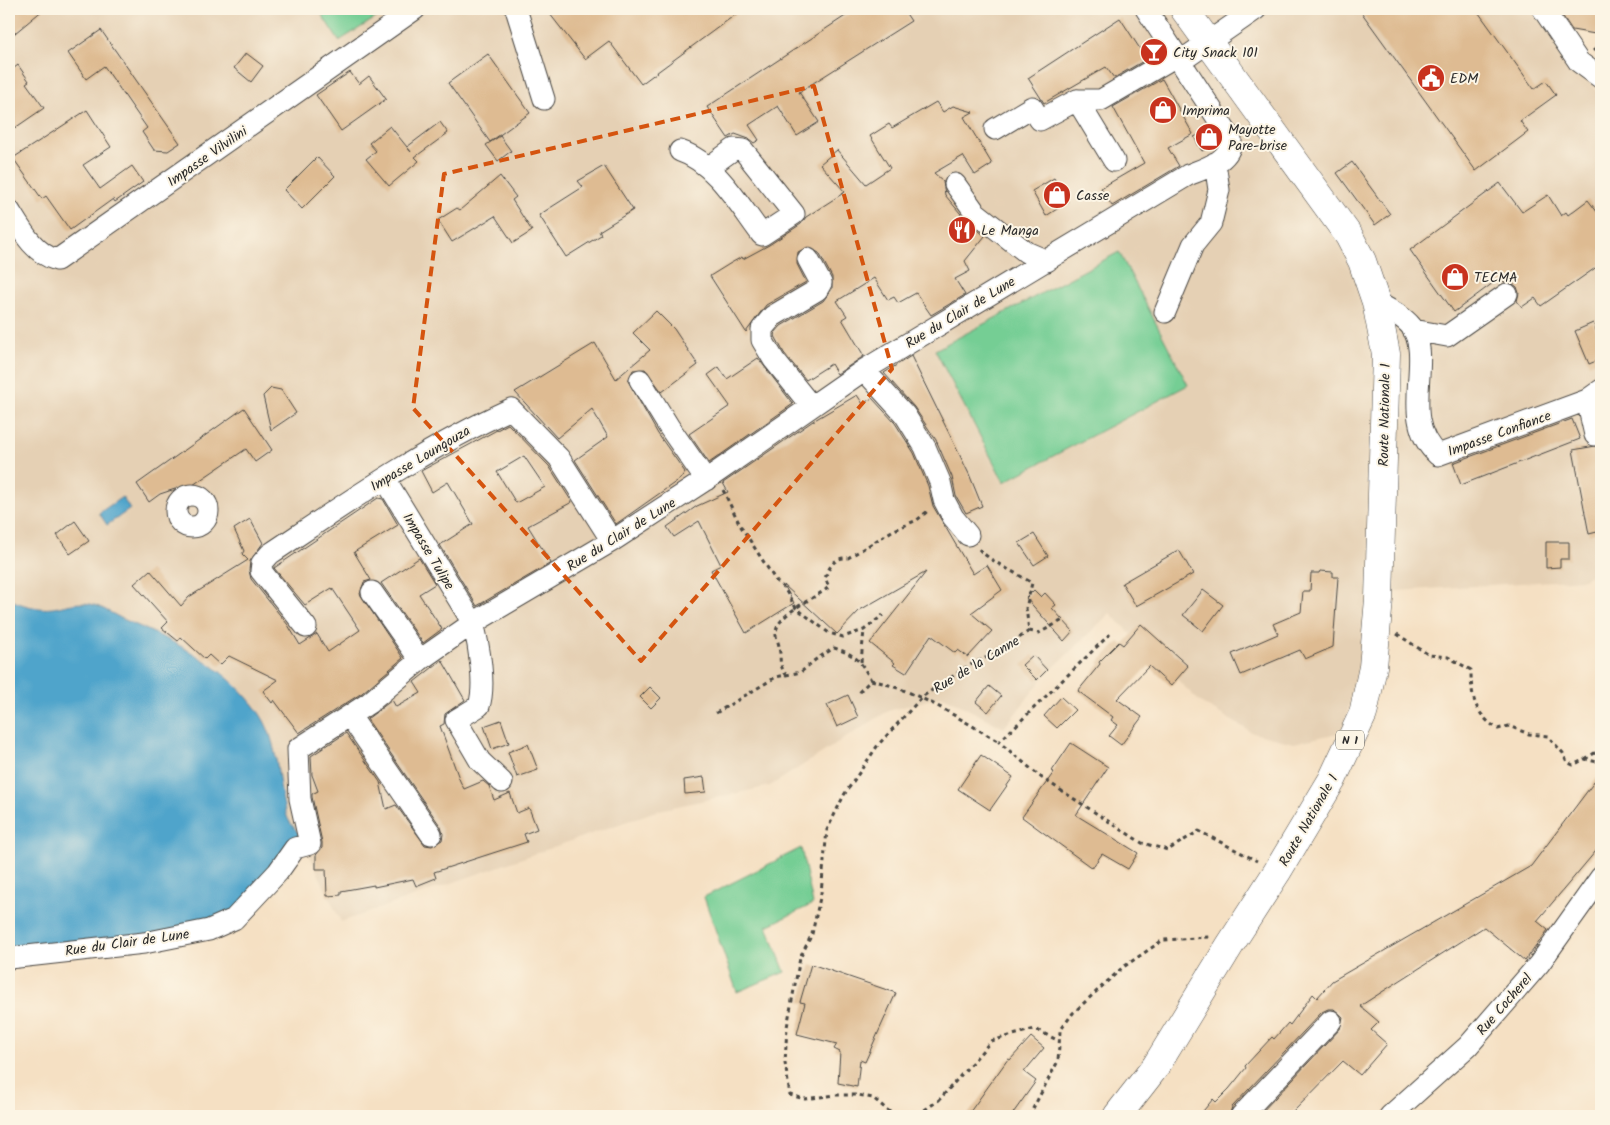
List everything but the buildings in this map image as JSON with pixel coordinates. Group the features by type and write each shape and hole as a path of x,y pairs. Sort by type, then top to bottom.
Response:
{"main road":[{"name":"Route Nationale 1","path":"1165,9 1193,52 1330,234 1376,302"},
{"name":"Route Nationale 1","path":"1184,9 1193,52"},
{"name":"Route Nationale 1","path":"1117,1116 1156,1066 1332,780 1363,714 1373,667 1377,623 1386,354 1376,302 1362,261 1349,236 1228,69 1193,52"}],"street":[{"name":"Impasse Vilvilini","path":"9,210 26,236 47,258 57,260 415,9"},
{"path":"516,9 544,100"},
{"name":"Rue du Clair de Lune","path":"9,958 144,943 210,930 234,919 278,872 295,848 310,844 300,799 298,749 369,703 420,660 473,623 612,540 710,478 864,370 982,297 1047,261 1188,175 1215,163 1229,152 1231,139 1193,52 1146,9"},
{"path":"995,129 1032,108 1040,120 1078,100 1100,100 1193,52 1256,9"},
{"path":"1543,9 1579,62 1601,78"},
{"path":"1078,100 1114,161"},
{"path":"680,151 692,155 709,167"},
{"path":"1165,312 1193,246 1211,223 1219,190 1215,163"},
{"path":"955,184 975,212 1026,252 1047,261"},
{"path":"808,259 821,283 817,290 773,316 762,329 762,340 774,360 811,406"},
{"path":"1376,302 1394,312 1413,330 1447,336 1507,294"},
{"name":"Impasse Confiance","path":"1413,330 1419,345 1417,396 1420,426 1424,440 1438,455 1594,395 1595,435"},
{"path":"864,370 905,415 925,447 940,482 944,500 953,517 968,535"},
{"path":"640,380 669,427 710,478"},
{"name":"Impasse Loungouza","path":"306,627 261,571 262,563 270,554 385,479 467,429 511,409 559,458 612,540"},
{"name":"Impasse Tulipe","path":"385,479 473,623 478,642 482,695 479,706 456,720 480,761 502,782"},
{"path":"372,592 420,660"},
{"path":"350,716 431,834"},
{"name":"Rue Cocherel","path":"1390,1116 1468,1046 1538,964 1601,877"},
{"path":"1241,1116 1330,1021"}],"path":[{"path":"710,478 796,608 829,633 843,637 864,630 883,616"},
{"path":"787,676 779,665 780,648 776,635 778,623 796,608 829,586 825,578 830,564 842,557 848,558 892,531 917,520 944,500"},
{"name":"Rue de la Canne","path":"968,535 985,556 1010,568 1032,583 1026,608 1029,631 1000,652 968,666 922,696 878,745 844,795 827,830 821,893 812,934 800,958 787,1027 784,1063 790,1095 805,1099 835,1094 858,1094 873,1098 891,1112 917,1115 939,1100 991,1041 1036,1029 1060,1041"},
{"path":"1029,631 1039,633 1064,620"},
{"path":"1377,623 1428,655 1448,657 1471,670 1471,695 1476,706 1492,725 1498,729 1509,726 1529,734 1548,736 1563,753 1566,762 1573,765 1585,760 1601,749"},
{"path":"861,662 864,630"},
{"path":"999,742 1110,634"},
{"path":"716,713 776,676 787,676 801,672 834,648 848,653 861,662 871,680 922,696 999,742 1042,778 1142,843 1168,850 1199,831 1277,872"},
{"path":"858,693 871,680"},
{"path":"1585,760 1601,763"},
{"path":"1029,1116 1058,1061 1060,1031 1073,1013 1122,968 1163,940 1208,936 1230,945"}],"highlighted area":[{"path":"814,86 892,369 641,661 413,408 444,174"}],"shaded area":[{"path":"9,9 1539,9 1601,97 1601,569 1584,579 1397,591 1366,606 1361,662 1342,732 1294,743 1253,733 1200,702 1110,613 1044,677 1004,728 943,696 888,711 770,786 659,810 341,922 300,835 288,818 270,733 240,688 223,672 193,652 91,604 73,603 50,608 32,607 9,599"}],"green space":[{"path":"318,9 390,9 339,41"},
{"path":"1119,252 1188,385 1004,482 935,350"},
{"path":"801,848 813,904 767,926 785,972 737,992 704,897"}],"water":[{"path":"122,497 130,509 107,525 99,513"},
{"path":"9,599 36,608 53,608 81,603 103,609 200,657 232,682 260,714 271,738 287,816 300,835 234,913 153,937 9,951"}],"place":[{"name":"City Snack 101","path":"1154,52"},
{"name":"EDM","path":"1431,78"},
{"name":"Imprima","path":"1163,110"},
{"name":"Mayotte Pare-brise","path":"1209,137"},
{"name":"Casse","path":"1057,195"},
{"name":"Le Manga","path":"962,230"},
{"name":"TECMA","path":"1455,277"}]}
